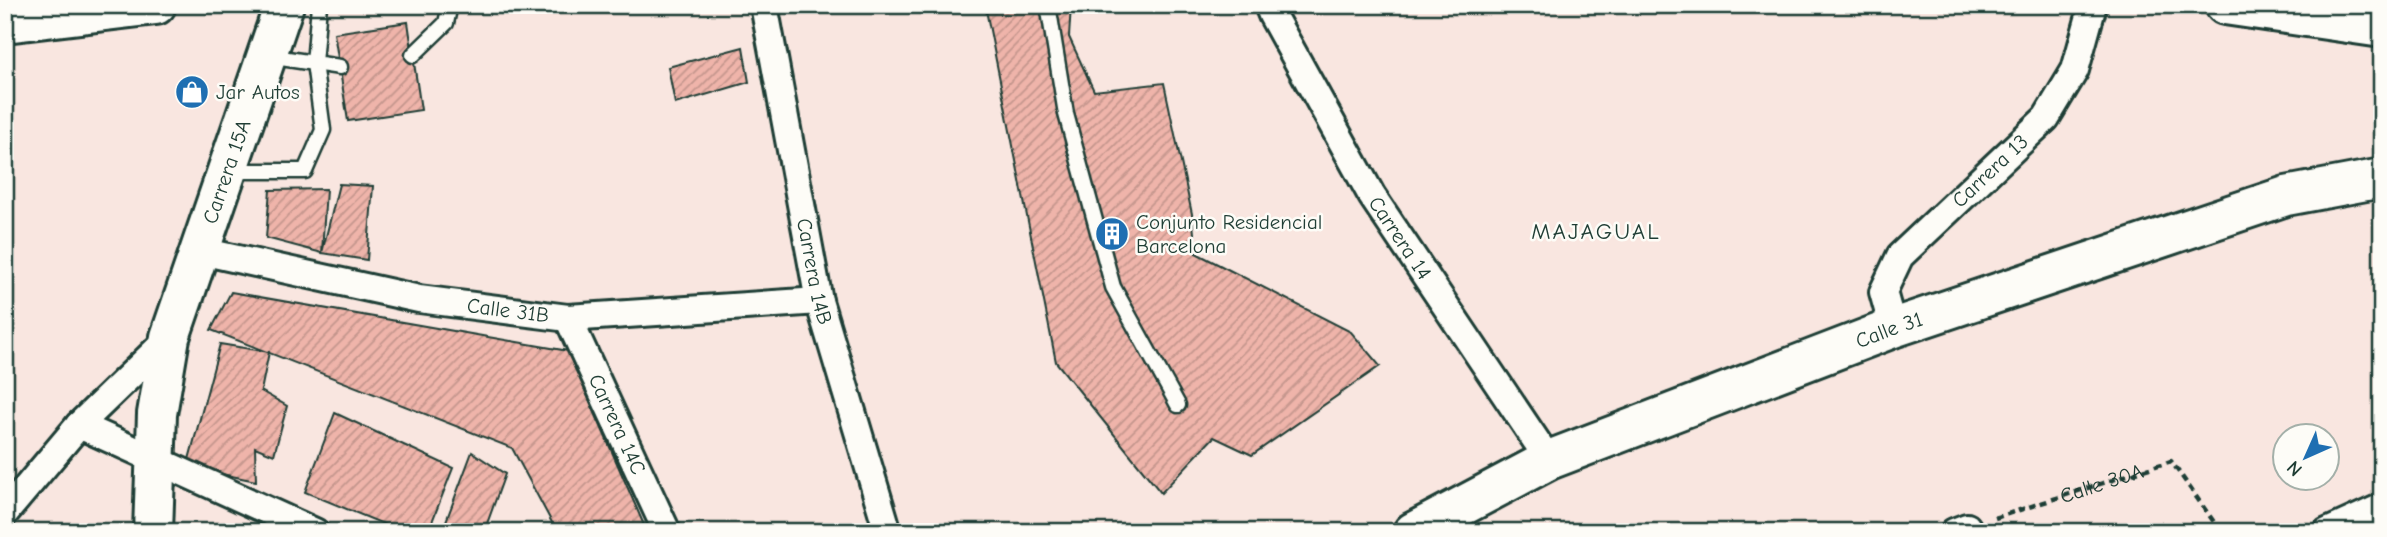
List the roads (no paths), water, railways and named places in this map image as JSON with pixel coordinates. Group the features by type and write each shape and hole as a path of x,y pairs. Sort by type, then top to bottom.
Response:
{"street":[{"path":"5,23 156,5"},
{"name":"Carrera 15A","path":"153,532 157,414 170,337 284,5"},
{"name":"Carrera 14B","path":"764,5 819,301 888,532"},
{"name":"Carrera 14","path":"1268,5 1372,196 1549,460"},
{"name":"Carrera 13","path":"1893,328 1883,292 1900,256 2046,118 2075,70 2092,5"},
{"path":"2225,5 2382,28"},
{"name":"Calle 31","path":"1423,529 1549,460 1893,328 2286,196 2382,178"},
{"name":"Calle 31B","path":"201,251 419,299 568,318 819,301"},
{"name":"Carrera 14C","path":"568,318 667,532"},
{"name":"Carrera 15A","path":"5,513 79,425 170,337"},
{"path":"79,425 315,532"},
{"path":"2328,532 2382,507"}],"lane":[{"path":"228,171 305,171 323,130 314,63 319,5"},
{"path":"413,55 446,23 450,5"},
{"path":"1048,5 1066,114 1114,287 1178,405"},
{"path":"267,56 340,66"}],"place":[{"name":"Jar Autos","path":"192,92"},
{"name":"Conjunto Residencial Barcelona","path":"1112,234"}],"district":[{"name":"MAJAGUAL","path":"1596,231"}]}
